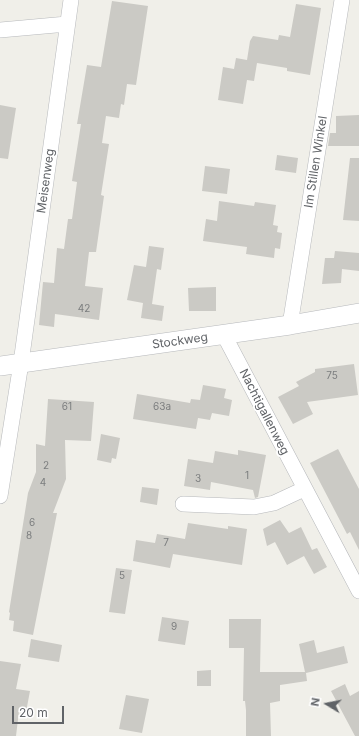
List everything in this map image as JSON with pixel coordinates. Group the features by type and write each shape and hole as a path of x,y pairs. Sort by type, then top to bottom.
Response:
{"street":[{"name":"Meisenweg","path":"0,496 21,363 71,0"},
{"name":"Im Stillen Winkel","path":"290,325 342,0"},
{"path":"0,30 67,24"},
{"name":"Stockweg","path":"0,366 224,335 359,313"},
{"name":"Nachtigallenweg","path":"224,335 359,591"},
{"path":"183,504 254,506 274,503 304,489"}],"building":[{"path":"112,1 148,6 136,85 127,84 124,105 121,104 119,118 106,116 102,143 109,144 101,195 104,196 96,252 89,252 85,286 103,288 99,320 55,314 54,327 39,325 43,282 54,283 57,248 64,249 68,219 72,219 77,182 72,181 81,124 77,124 87,65 101,67"},
{"path":"296,4 321,8 310,75 287,71 287,68 257,63 254,81 247,80 243,104 218,100 223,67 234,69 236,58 247,60 250,41 253,36 278,40 279,35 290,37"},
{"path":"0,105 16,108 8,159 0,158"},
{"path":"359,115 359,146 328,146 330,133 336,133 336,116"},
{"path":"277,155 298,158 296,173 275,170"},
{"path":"350,158 359,158 359,221 343,220"},
{"path":"205,166 230,169 227,194 202,191"},
{"path":"219,201 254,206 255,202 276,205 273,225 278,226 277,232 282,233 280,249 275,248 274,258 246,254 247,247 203,241 206,219 217,221"},
{"path":"149,246 164,248 161,270 157,269 152,304 164,306 162,321 141,318 143,303 127,300 134,265 146,267"},
{"path":"335,251 359,253 359,271 342,269 341,283 322,284 325,258 334,258"},
{"path":"216,287 216,311 189,311 188,288"},
{"path":"354,364 358,395 307,402 313,414 293,424 278,397 299,386 296,382 315,372 315,369"},
{"path":"203,385 226,389 224,398 232,400 229,416 212,413 210,420 198,418 196,429 133,419 137,394 190,403 191,399 200,400"},
{"path":"48,399 94,402 91,441 65,440 66,479 53,513 57,513 33,635 13,631 14,621 9,620 9,612 28,493 36,472 36,444 45,446"},
{"path":"101,434 120,438 116,459 112,458 111,463 97,460"},
{"path":"338,449 359,489 359,550 350,532 347,534 310,463"},
{"path":"238,450 266,455 258,497 255,498 253,490 211,482 210,490 184,486 188,459 213,463 215,451 238,455"},
{"path":"142,487 159,489 157,505 140,502"},
{"path":"280,520 289,533 301,527 312,550 317,548 327,567 314,574 304,556 287,565 275,542 267,546 263,529"},
{"path":"188,523 228,529 228,526 247,529 242,565 173,554 170,568 133,561 136,540 155,543 157,534 185,539"},
{"path":"116,568 132,570 125,614 109,612"},
{"path":"162,617 189,621 185,645 158,641"},
{"path":"229,619 261,619 260,672 305,672 299,644 314,640 317,653 344,646 348,663 306,673 307,681 280,685 280,701 270,703 271,736 246,736 246,710 245,701 243,701 244,648 229,648"},
{"path":"31,639 62,645 59,662 28,657"},
{"path":"0,661 21,664 16,689 30,691 26,712 19,711 16,736 0,736"},
{"path":"211,670 211,686 197,686 197,671"},
{"path":"345,684 350,696 359,691 359,736 355,736 331,691"},
{"path":"126,695 149,699 142,733 119,729"}]}
